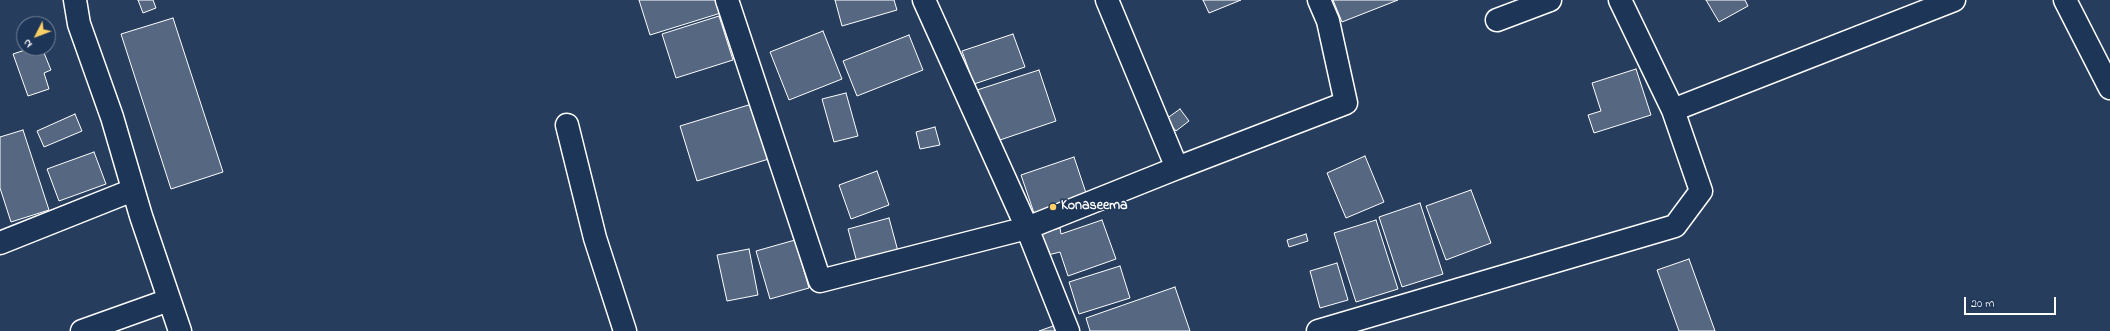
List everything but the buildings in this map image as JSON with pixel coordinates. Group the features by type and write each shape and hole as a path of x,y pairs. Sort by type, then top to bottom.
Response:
{"street":[{"path":"75,0 79,24 112,117 133,190 180,331"},
{"path":"727,0 820,281 1027,228 1346,103 1328,21 1319,0"},
{"path":"924,0 1027,228 1068,331"},
{"path":"1107,0 1177,168"},
{"path":"1497,20 1550,0"},
{"path":"1318,331 1675,226 1701,191 1673,110 1620,0"},
{"path":"1673,110 1954,0"},
{"path":"2065,0 2110,88"},
{"path":"567,125 595,238 625,331"},
{"path":"0,243 133,190"},
{"path":"82,331 169,300"}],"place":[{"name":"Konaseema","path":"1053,207"}]}
